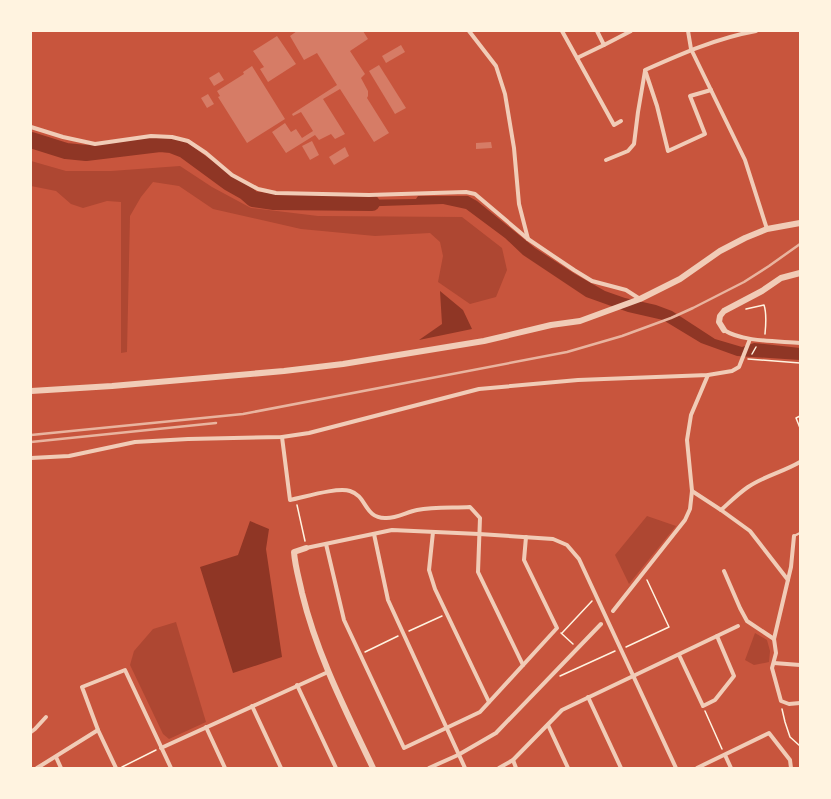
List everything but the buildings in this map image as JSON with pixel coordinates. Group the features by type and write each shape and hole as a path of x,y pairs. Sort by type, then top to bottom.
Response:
{"street":[{"path":"469,31 496,66 505,94 514,148 519,204 528,239"},
{"path":"562,31 614,125 622,121"},
{"path":"597,31 604,45"},
{"path":"577,58 631,31"},
{"path":"688,31 692,49 745,160 767,230"},
{"path":"645,70 692,49 740,34 756,31"},
{"path":"645,70 657,106 668,151 705,134 690,96 711,90"},
{"path":"606,160 628,151 634,144 645,70"},
{"path":"31,127 63,137 95,144 151,136 172,137 188,141 206,153 232,175 258,189 276,193 369,195 466,192 475,194 528,239 574,270 592,280 626,290 640,299"},
{"path":"31,391 112,386 343,364 484,341 551,325 580,321 640,299 680,279 720,251 745,238 767,230 800,223"},
{"path":"800,273 781,278 762,291 724,311 720,316 719,322 724,330 734,336 750,339 800,343"},
{"path":"31,458 69,456 135,442 282,437 309,433 479,390 578,380 708,375 732,371 739,367 750,339"},
{"path":"613,611 685,520 690,509 692,491 687,440 691,415 708,375"},
{"path":"282,437 290,500 342,489 352,491 360,496 368,511 374,516 385,518 418,510 470,507 480,518 478,572 523,665"},
{"path":"721,510 748,487 767,477 787,470 800,462"},
{"path":"692,491 750,531 788,580"},
{"path":"373,768 328,672 314,638 295,564 294,552 306,546 326,544 392,530 553,539 567,545 579,559 676,768"},
{"path":"433,532 429,570 435,589 489,702"},
{"path":"374,534 388,600 464,768"},
{"path":"794,536 791,567 774,639 776,652 772,668 781,701 789,704 800,703"},
{"path":"326,544 344,620 404,748 480,712 557,628 524,560 526,537"},
{"path":"724,572 747,621 774,639"},
{"path":"429,768 458,755 496,733 601,624"},
{"path":"499,768 513,760 562,710 738,626"},
{"path":"679,655 702,706 715,700 734,676 716,636"},
{"path":"774,663 800,664"},
{"path":"116,768 98,730 82,687 125,670 171,768"},
{"path":"161,748 296,685 328,672"},
{"path":"296,685 336,768"},
{"path":"588,697 621,768"},
{"path":"252,706 281,768"},
{"path":"31,732 46,717"},
{"path":"548,725 568,768"},
{"path":"206,727 224,768"},
{"path":"37,768 98,730"},
{"path":"697,768 770,734 790,760 791,768"},
{"path":"725,755 731,768"},
{"path":"56,757 61,768"},
{"path":"513,760 516,768"}],"lane":[{"path":"794,536 800,533"}],"path":[{"path":"745,309 764,304 766,309 766,323 762,340 749,359"},
{"path":"742,358 800,363"},
{"path":"800,416 796,418 800,428"},
{"path":"297,503 306,546"},
{"path":"626,647 669,627 646,578"},
{"path":"578,648 562,633 592,601"},
{"path":"360,654 447,614"},
{"path":"556,678 615,651"},
{"path":"781,701 785,722 790,737 800,746"},
{"path":"702,706 725,755"},
{"path":"119,768 161,748"}],"shaded area":[{"path":"31,161 66,171 111,171 180,166 212,187 251,208 318,216 462,217 502,248 507,270 496,297 470,304 438,282 443,256 440,242 430,233 375,236 301,229 213,209 179,186 153,182 141,197 130,216 127,352 121,353 121,202 107,201 83,208 71,204 56,191 31,186"},
{"path":"418,196 468,196 477,201 535,248 575,274 605,291 672,311 715,339 742,347 754,343 800,348 800,360 737,356 701,343 663,320 628,312 586,297 523,255 505,238 466,209 443,204 351,207 351,200 416,199"},
{"path":"440,291 463,310 472,329 419,340 442,324"},
{"path":"647,516 676,526 629,584 615,555"},
{"path":"250,521 269,529 266,549 282,657 233,673 200,567 238,555"},
{"path":"176,622 206,722 169,739 163,734 130,665 134,651 153,629"},
{"path":"755,633 767,640 770,651 769,662 754,665 745,660"}],"waterway":[{"path":"31,140 66,151 86,153 160,144 171,145 184,150 253,199 274,202 372,203"}],"railway":[{"path":"31,435 243,414 567,352 622,336 671,318 693,308 744,282 800,244"},
{"path":"31,442 216,423"}]}
